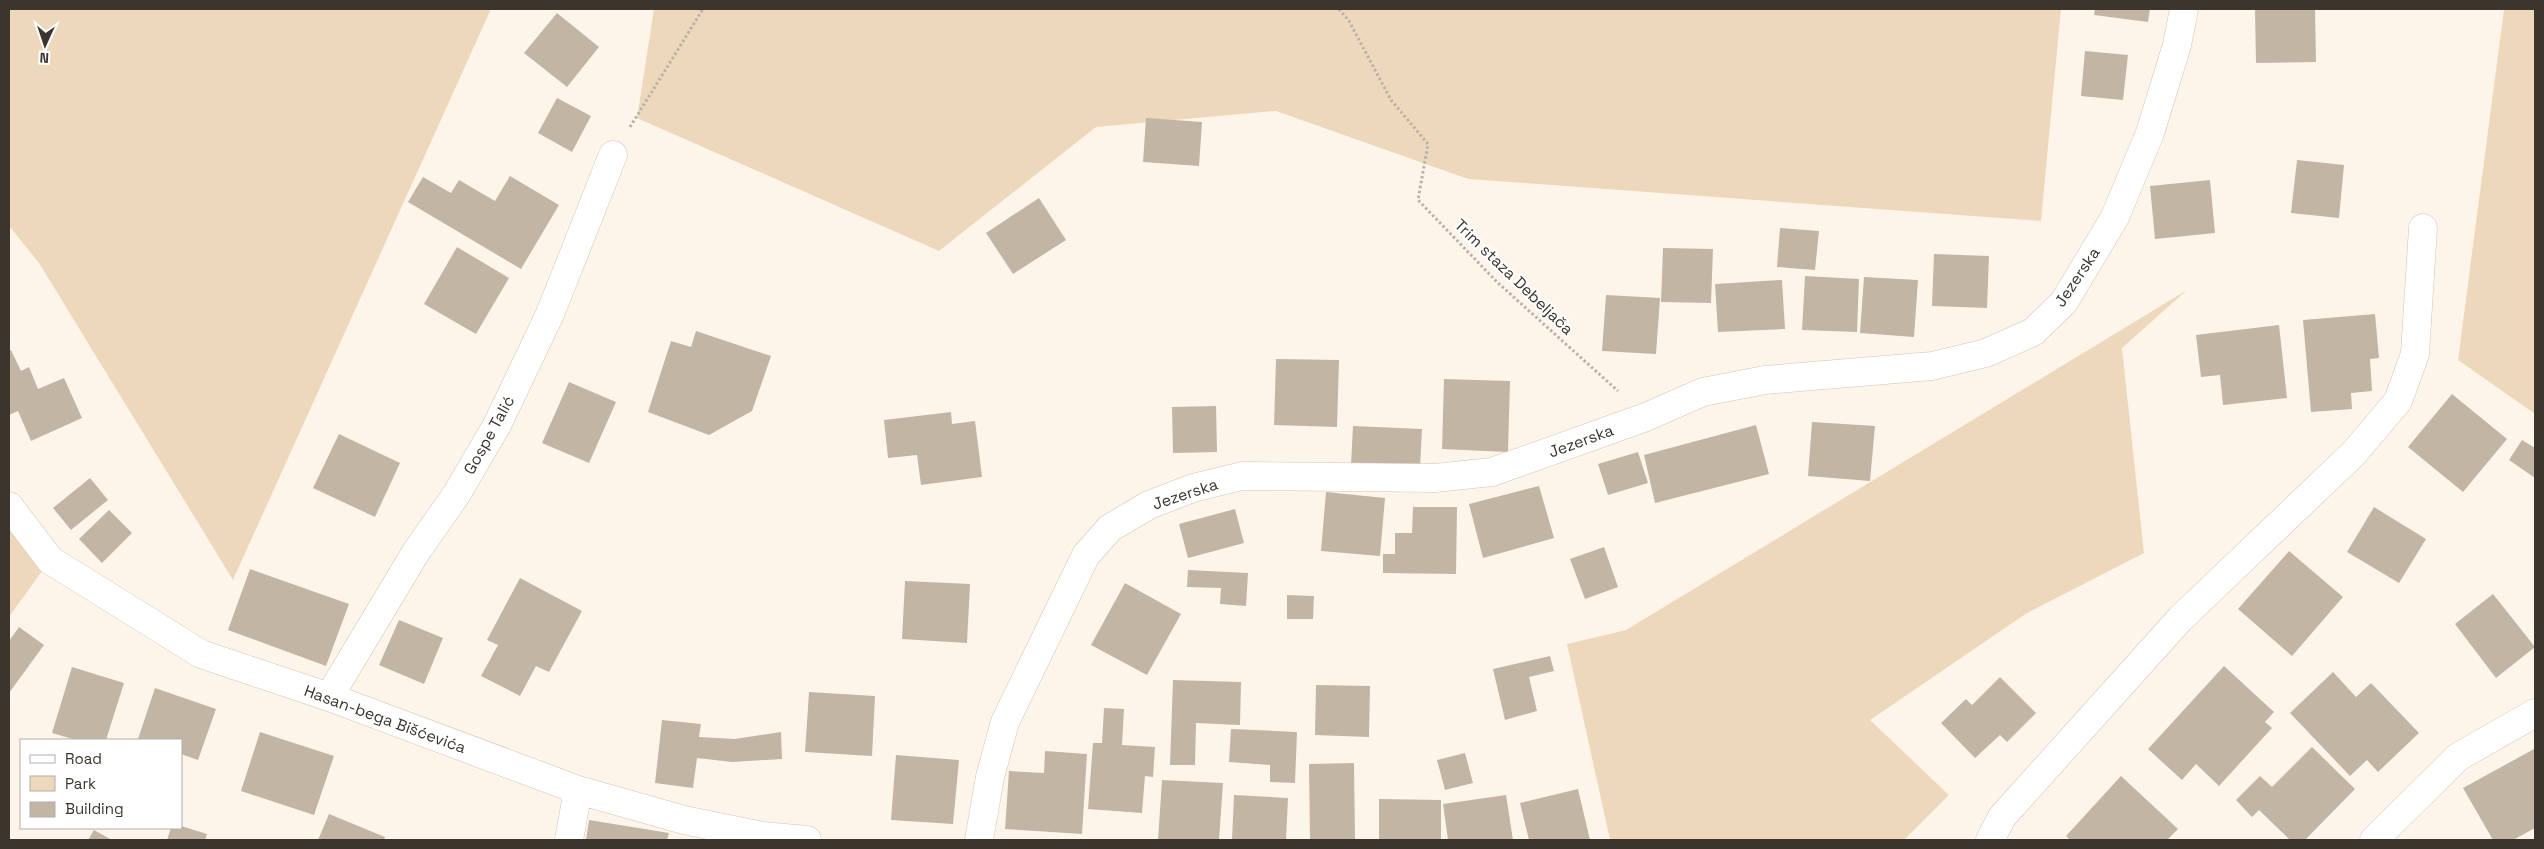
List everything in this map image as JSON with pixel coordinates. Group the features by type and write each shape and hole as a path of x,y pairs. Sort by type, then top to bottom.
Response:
{"street":[{"name":"Jezerska","path":"979,840 990,777 1005,722 1086,555 1110,528 1149,505 1194,488 1242,476 1436,478 1492,472 1646,417 1703,392 1764,380 1932,366 1986,353 2033,332 2064,302 2115,217 2150,133 2177,45 2184,9"},
{"name":"Gospe Talić","path":"329,697 416,552 456,495 496,425 550,314 612,155"},
{"path":"1990,840 2002,818 2180,619 2354,453 2398,401 2416,354 2423,228"},
{"name":"Hasan-bega Bišćevića","path":"9,506 50,560 200,654 329,697 578,790 684,820 762,836 807,840"},
{"path":"2374,840 2458,757 2535,713"},
{"path":"570,840 578,790"}],"path":[{"path":"612,155 704,9"},
{"name":"Trim staza Debeljača","path":"1339,9 1349,21 1391,100 1428,144 1418,200 1497,282 1646,417"}],"green space":[{"path":"9,9 491,9 233,580 39,263 9,226"},
{"path":"654,9 2061,9 2041,221 1468,179 1276,111 1096,127 939,251 637,118"},
{"path":"2504,9 2535,9 2535,414 2458,360"},
{"path":"2187,290 2122,348 2144,553 2027,613 1870,720 1949,795 1904,840 1610,840 1567,644 1626,630"},
{"path":"9,506 50,560 9,617"}],"building":[{"path":"2095,9 2150,9 2148,22 2094,15"},
{"path":"2255,9 2315,9 2316,62 2256,63"},
{"path":"557,13 599,47 567,87 524,53"},
{"path":"2085,51 2128,55 2123,100 2081,96"},
{"path":"557,98 591,116 572,152 538,133"},
{"path":"1146,118 1202,122 1199,166 1143,162"},
{"path":"2297,160 2344,165 2339,218 2291,213"},
{"path":"510,176 559,205 521,269 408,202 423,177 451,193 459,180 495,201"},
{"path":"2210,180 2215,233 2155,239 2150,186"},
{"path":"1039,198 1066,240 1013,274 986,233"},
{"path":"1780,228 1819,231 1815,270 1777,267"},
{"path":"457,247 509,278 476,334 424,304"},
{"path":"1663,248 1713,249 1711,303 1661,302"},
{"path":"1934,254 1989,256 1987,308 1932,306"},
{"path":"1805,276 1859,279 1857,332 1802,330"},
{"path":"1864,277 1918,280 1914,337 1860,333"},
{"path":"1782,280 1785,329 1718,332 1715,284"},
{"path":"1606,295 1660,298 1656,354 1602,351"},
{"path":"2375,314 2379,358 2370,359 2372,391 2351,393 2352,409 2311,412 2303,320"},
{"path":"2279,325 2287,398 2223,405 2220,375 2201,377 2196,335"},
{"path":"696,331 771,356 752,411 709,435 648,412 671,341 691,347"},
{"path":"11,350 21,371 29,367 38,389 64,378 82,418 31,441 18,411 9,415 9,351"},
{"path":"1276,359 1339,360 1337,427 1274,425"},
{"path":"1444,379 1510,381 1508,452 1442,449"},
{"path":"569,382 616,402 589,463 542,443"},
{"path":"2452,394 2507,439 2463,492 2408,447"},
{"path":"1216,406 1217,452 1173,453 1172,407"},
{"path":"951,412 952,424 975,421 982,477 921,485 917,455 888,458 884,420"},
{"path":"1812,422 1875,426 1870,481 1808,476"},
{"path":"1756,425 1769,474 1655,503 1644,455"},
{"path":"1353,426 1422,429 1420,468 1351,465"},
{"path":"339,434 400,463 375,517 313,488"},
{"path":"2522,440 2535,448 2535,478 2509,460"},
{"path":"1638,452 1648,483 1608,495 1598,464"},
{"path":"90,478 108,500 71,530 53,508"},
{"path":"1539,486 1554,538 1483,558 1469,504"},
{"path":"1326,492 1385,498 1380,556 1321,551"},
{"path":"1413,507 1457,507 1456,574 1383,573 1383,554 1395,554 1395,533 1412,533"},
{"path":"2374,507 2426,539 2399,583 2347,552"},
{"path":"1235,509 1244,543 1188,558 1179,524"},
{"path":"109,510 132,533 102,563 79,539"},
{"path":"1604,547 1618,587 1585,599 1570,559"},
{"path":"2289,551 2343,597 2292,656 2238,609"},
{"path":"250,569 349,604 326,666 228,630"},
{"path":"1188,570 1248,573 1246,606 1220,604 1221,588 1187,587"},
{"path":"520,578 582,611 549,672 536,666 520,696 481,676 498,645 487,640"},
{"path":"905,581 970,584 967,643 902,639"},
{"path":"1125,583 1181,614 1147,675 1091,645"},
{"path":"2493,594 2535,647 2496,678 2455,624"},
{"path":"1287,595 1314,596 1313,619 1287,619"},
{"path":"399,620 443,638 424,684 379,665"},
{"path":"19,627 44,645 9,693 9,641"},
{"path":"1550,656 1554,671 1529,677 1537,711 1505,720 1493,669"},
{"path":"2224,666 2274,712 2265,722 2272,728 2219,786 2196,764 2182,780 2148,749"},
{"path":"72,667 124,683 106,739 73,739 52,733"},
{"path":"2333,672 2356,697 2371,683 2419,733 2378,772 2367,760 2350,776 2290,713"},
{"path":"2000,677 2036,713 2007,742 2000,735 1975,758 1941,723 1966,699 1972,705"},
{"path":"1173,680 1241,682 1240,725 1196,723 1195,765 1170,765"},
{"path":"1316,685 1370,686 1369,737 1315,735"},
{"path":"155,688 216,709 198,760 182,754 182,739 138,739"},
{"path":"809,692 875,696 872,756 805,752"},
{"path":"1104,708 1124,709 1122,745 1155,747 1153,777 1145,776 1142,813 1088,809 1093,743 1102,743"},
{"path":"662,720 701,724 699,737 735,739 781,732 782,759 732,762 697,758 693,788 655,783"},
{"path":"1231,729 1297,732 1295,783 1270,782 1270,765 1229,762"},
{"path":"260,732 334,756 314,815 241,791"},
{"path":"2312,747 2355,789 2305,840 2290,840 2259,810 2252,817 2236,800 2260,776 2272,787"},
{"path":"2534,749 2535,828 2513,840 2493,840 2463,788"},
{"path":"1045,751 1087,754 1082,834 1005,829 1009,771 1044,773"},
{"path":"1465,753 1473,783 1445,790 1437,760"},
{"path":"896,755 959,760 953,824 891,820"},
{"path":"1354,763 1355,840 1310,840 1309,764"},
{"path":"2121,776 2178,829 2167,840 2070,840 2066,836"},
{"path":"1162,780 1223,783 1219,840 1158,840"},
{"path":"1578,789 1590,840 1529,840 1520,803"},
{"path":"1234,795 1288,798 1286,840 1232,840"},
{"path":"1506,795 1513,840 1448,840 1443,804"},
{"path":"1379,799 1441,800 1441,840 1379,840"},
{"path":"329,814 385,837 384,840 318,840"},
{"path":"589,820 669,833 667,840 586,840"},
{"path":"182,826 207,834 205,840 167,840 171,829 182,829"},
{"path":"94,830 112,840 88,840"}]}
